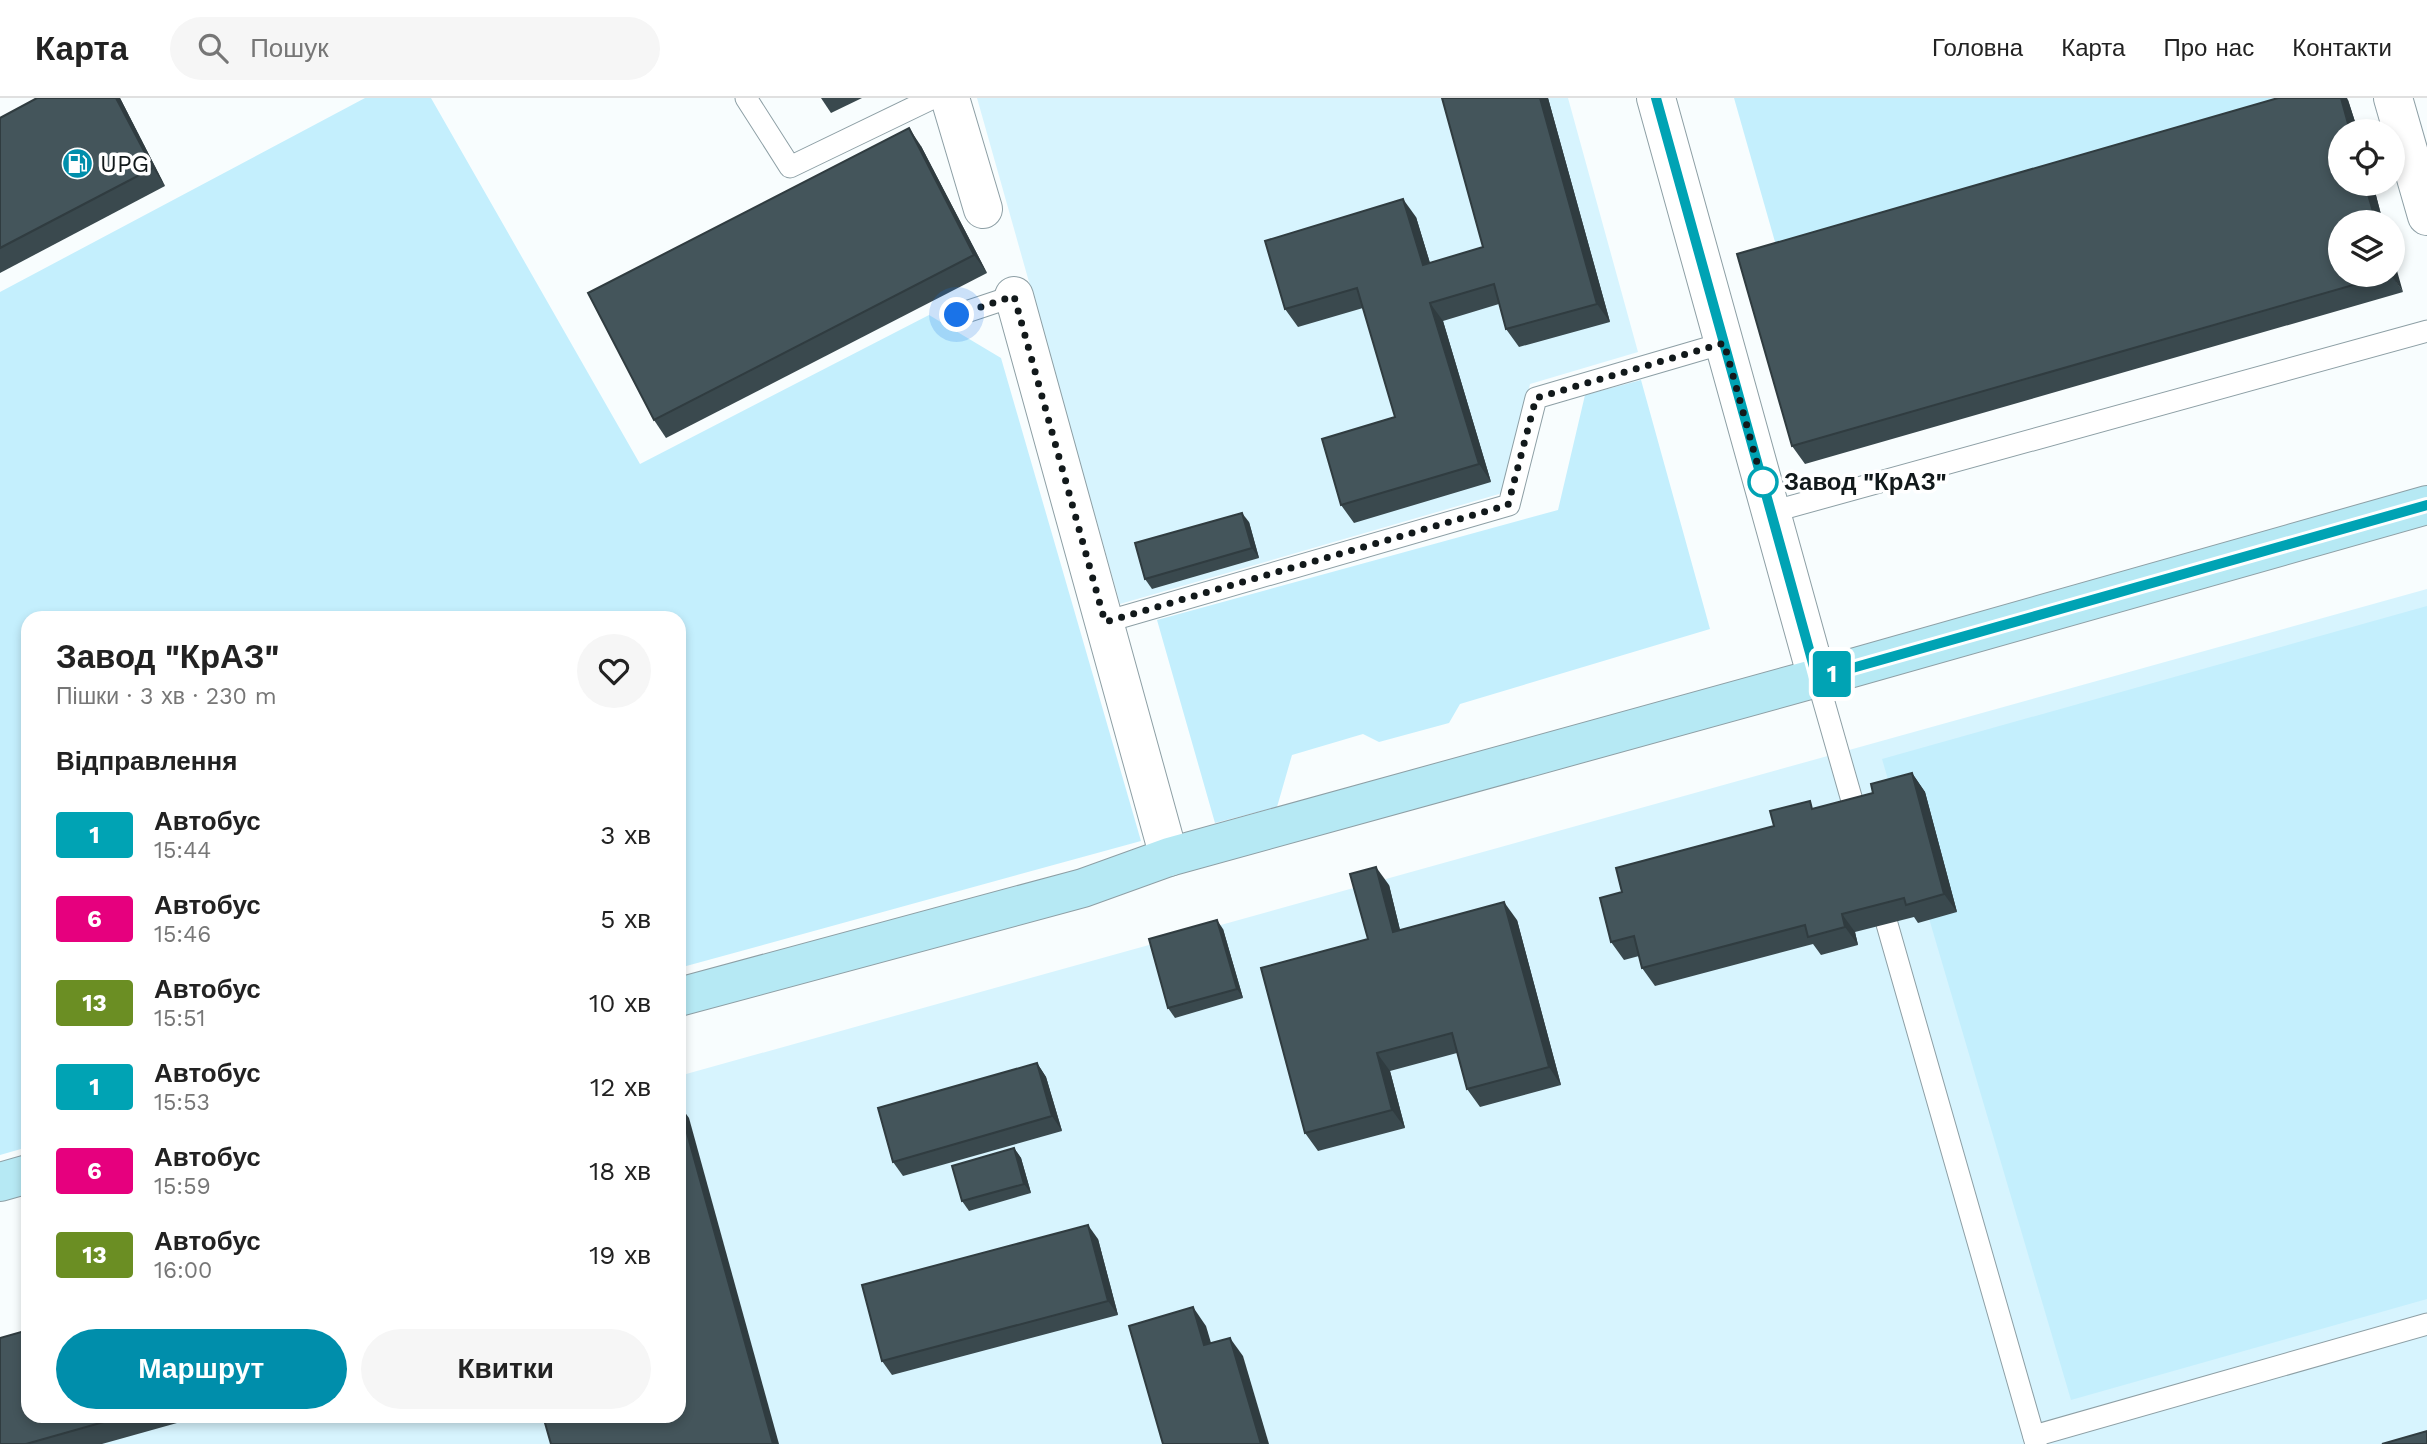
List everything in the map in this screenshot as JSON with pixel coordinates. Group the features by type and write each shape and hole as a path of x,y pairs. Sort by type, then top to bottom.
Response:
{"street":[{"path":"950,98 983,209"},
{"path":"1656,98 1817,678"},
{"path":"2393,98 2427,216"},
{"path":"1014,296 1169,857"},
{"path":"686,996 1083,888 1169,857 1817,678 2427,505"},
{"path":"0,1182 21,1176"}],"lane":[{"path":"746,98 790,167 933,98"},
{"path":"957,315 1014,296"},
{"path":"1771,512 2427,331"},
{"path":"1105,622 1508,505 1536,398 1724,343"},
{"path":"1817,678 1857,818"},
{"path":"1887,924 2035,1440 2427,1324"}],"shaded area":[{"path":"365,98 431,98 640,464 929,315 1001,358 1141,841 686,966 686,611 21,611 21,1149 0,1155 0,292"},
{"path":"977,98 1568,98 1638,352 1530,384 1506,492 1120,604"},
{"path":"1734,98 2322,98 1777,249"},
{"path":"1641,380 1710,629 1460,704 1449,723 1379,742 1363,734 1292,755 1277,807 1215,823 1157,620 1558,510 1585,395"},
{"path":"2427,589 2427,1444 0,1444 0,1358 21,1402 21,1423 686,1423 686,1074"},
{"path":"2427,606 2427,1299 2071,1400 1882,759"}],"building":[{"name":"UPG","path":"37,98 116,98 153,168 0,248 0,118"},
{"path":"1442,98 1540,98 1597,304 1506,329 1494,284 1430,303 1479,464 1341,505 1322,439 1395,417 1357,288 1285,309 1265,241 1403,199 1423,265 1483,247"},
{"path":"2278,98 2341,98 2347,119 2328,119 2328,196 2368,196 2373,210 2328,210 2328,287 2346,287 1792,446 1737,254"},
{"path":"909,128 974,255 654,420 588,293"},
{"path":"1242,513 1252,548 1145,579 1135,543"},
{"path":"1912,773 1944,894 1906,905 1904,898 1842,914 1845,927 1808,937 1805,925 1642,968 1634,936 1611,942 1600,898 1622,892 1616,868 1774,826 1770,811 1810,801 1812,809 1873,793 1871,784"},
{"path":"1376,867 1393,932 1504,902 1549,1067 1467,1089 1452,1033 1377,1053 1392,1110 1305,1133 1261,968 1368,939 1350,874"},
{"path":"1217,920 1237,989 1168,1008 1149,939"},
{"path":"1037,1063 1052,1116 893,1162 878,1108"},
{"path":"686,1129 773,1444 551,1444 545,1423 686,1423"},
{"path":"1014,1148 1024,1184 962,1201 952,1166"},
{"path":"1088,1225 1108,1301 882,1361 862,1285"},
{"path":"1193,1307 1204,1345 1230,1338 1261,1444 1163,1444 1129,1326"},
{"path":"21,1332 21,1423 100,1423 26,1444 0,1444 0,1338"},
{"path":"2427,1431 2427,1444 2382,1444"}],"bus line":[{"name":"1","path":"1656,98 1817,678 2427,505"}],"place":[{"name":"UPG","path":"77,164"},
{"name":"Завод \"КрАЗ\"","path":"1763,482"}],"route":[{"path":"957,315 1014,296 1105,622 1508,505 1536,398 1724,343 1764,488 1763,482"}]}
